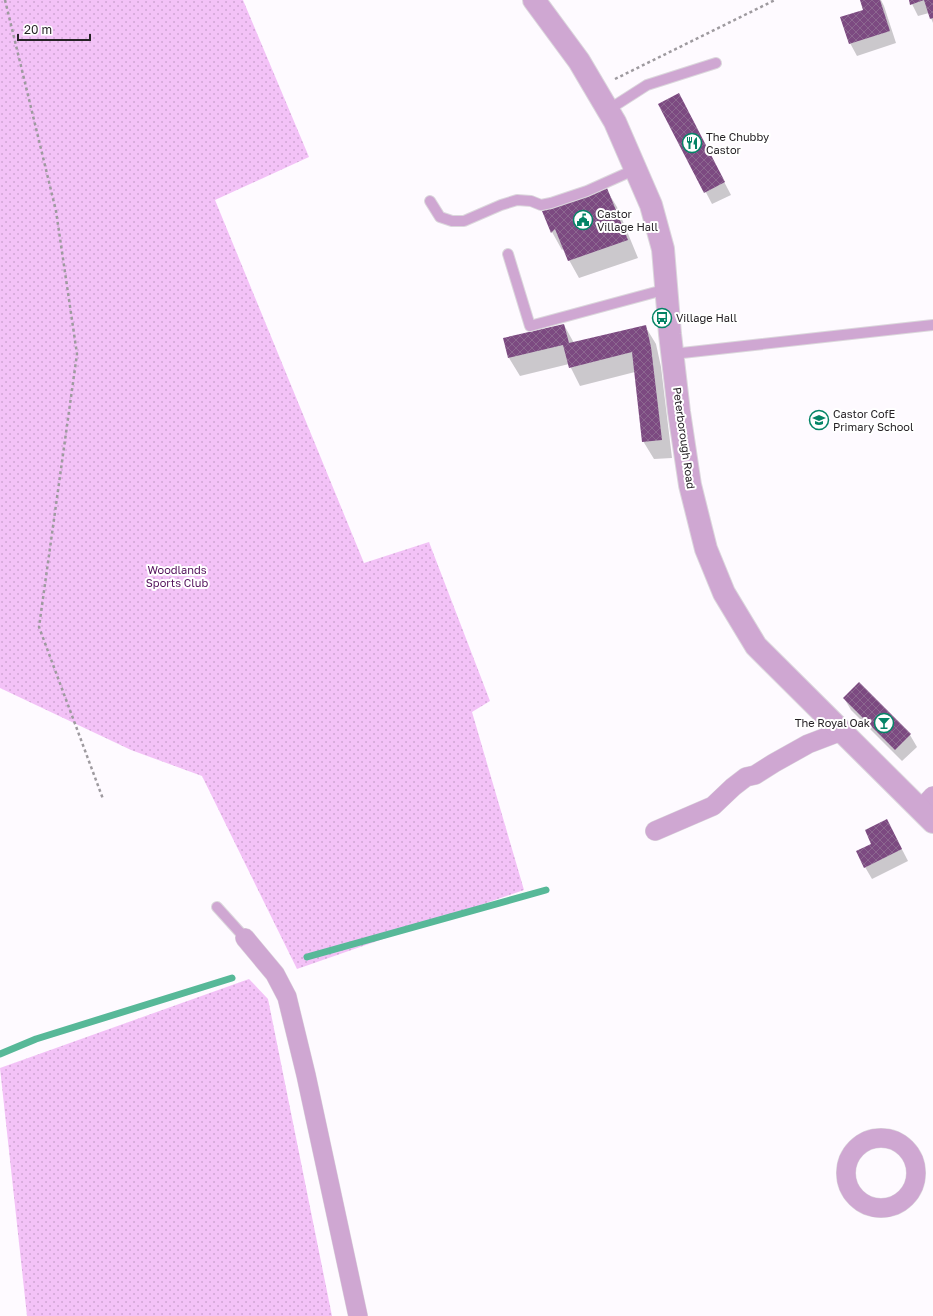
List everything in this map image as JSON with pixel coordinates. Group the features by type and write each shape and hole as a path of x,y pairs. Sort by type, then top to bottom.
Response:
{"street":[{"name":"Peterborough Road","path":"534,0 579,61 615,122 651,205 663,249 673,354 690,485 706,549 724,593 756,646 842,731 929,809"},
{"path":"655,831 713,806 746,777 756,775 808,744 842,731"},
{"path":"245,938 275,974 287,997 308,1083 358,1316"}],"lane":[{"path":"608,110 647,85 716,63"},
{"path":"430,201 440,217 452,221 464,221 501,205 517,200 531,201 541,205 551,203 587,191 636,169"},
{"path":"508,254 530,326 667,290"},
{"path":"673,354 933,324"},
{"path":"217,907 245,938"}],"path":[{"path":"5,0 56,211 77,354 39,627 103,799"},
{"path":"595,89 775,0"}],"green space":[{"name":"Woodlands Sports Club","path":"0,0 243,0 309,157 215,200 364,563 429,542 490,701 472,712 524,890 297,969 202,776 131,750 0,688"},
{"path":"249,979 268,999 332,1316 27,1316 0,1068"}],"building":[{"path":"860,0 880,0 890,31 849,44 840,17 863,10"},
{"path":"909,0 924,0 910,5"},
{"path":"924,0 933,0 933,18 930,19"},
{"name":"The Chubby Castor","path":"679,93 725,182 704,193 658,104"},
{"name":"Castor Village Hall","path":"607,188 628,240 568,261 555,229 551,233 542,211"},
{"path":"564,324 569,343 646,325 651,347 662,440 642,442 632,352 569,368 563,345 508,358 503,338"},
{"name":"The Royal Oak","path":"859,682 911,734 895,750 843,698"},
{"path":"887,819 902,849 864,868 856,851 871,844 865,830"}],"waterway":[{"path":"307,957 546,890"},
{"path":"0,1054 36,1039 232,978"}],"place":[{"name":"The Chubby Castor","path":"692,143"},
{"name":"Castor Village Hall","path":"583,220"},
{"name":"Village Hall","path":"662,318"},
{"name":"Castor CofE Primary School","path":"819,420"},
{"name":"The Royal Oak","path":"884,723"}]}
